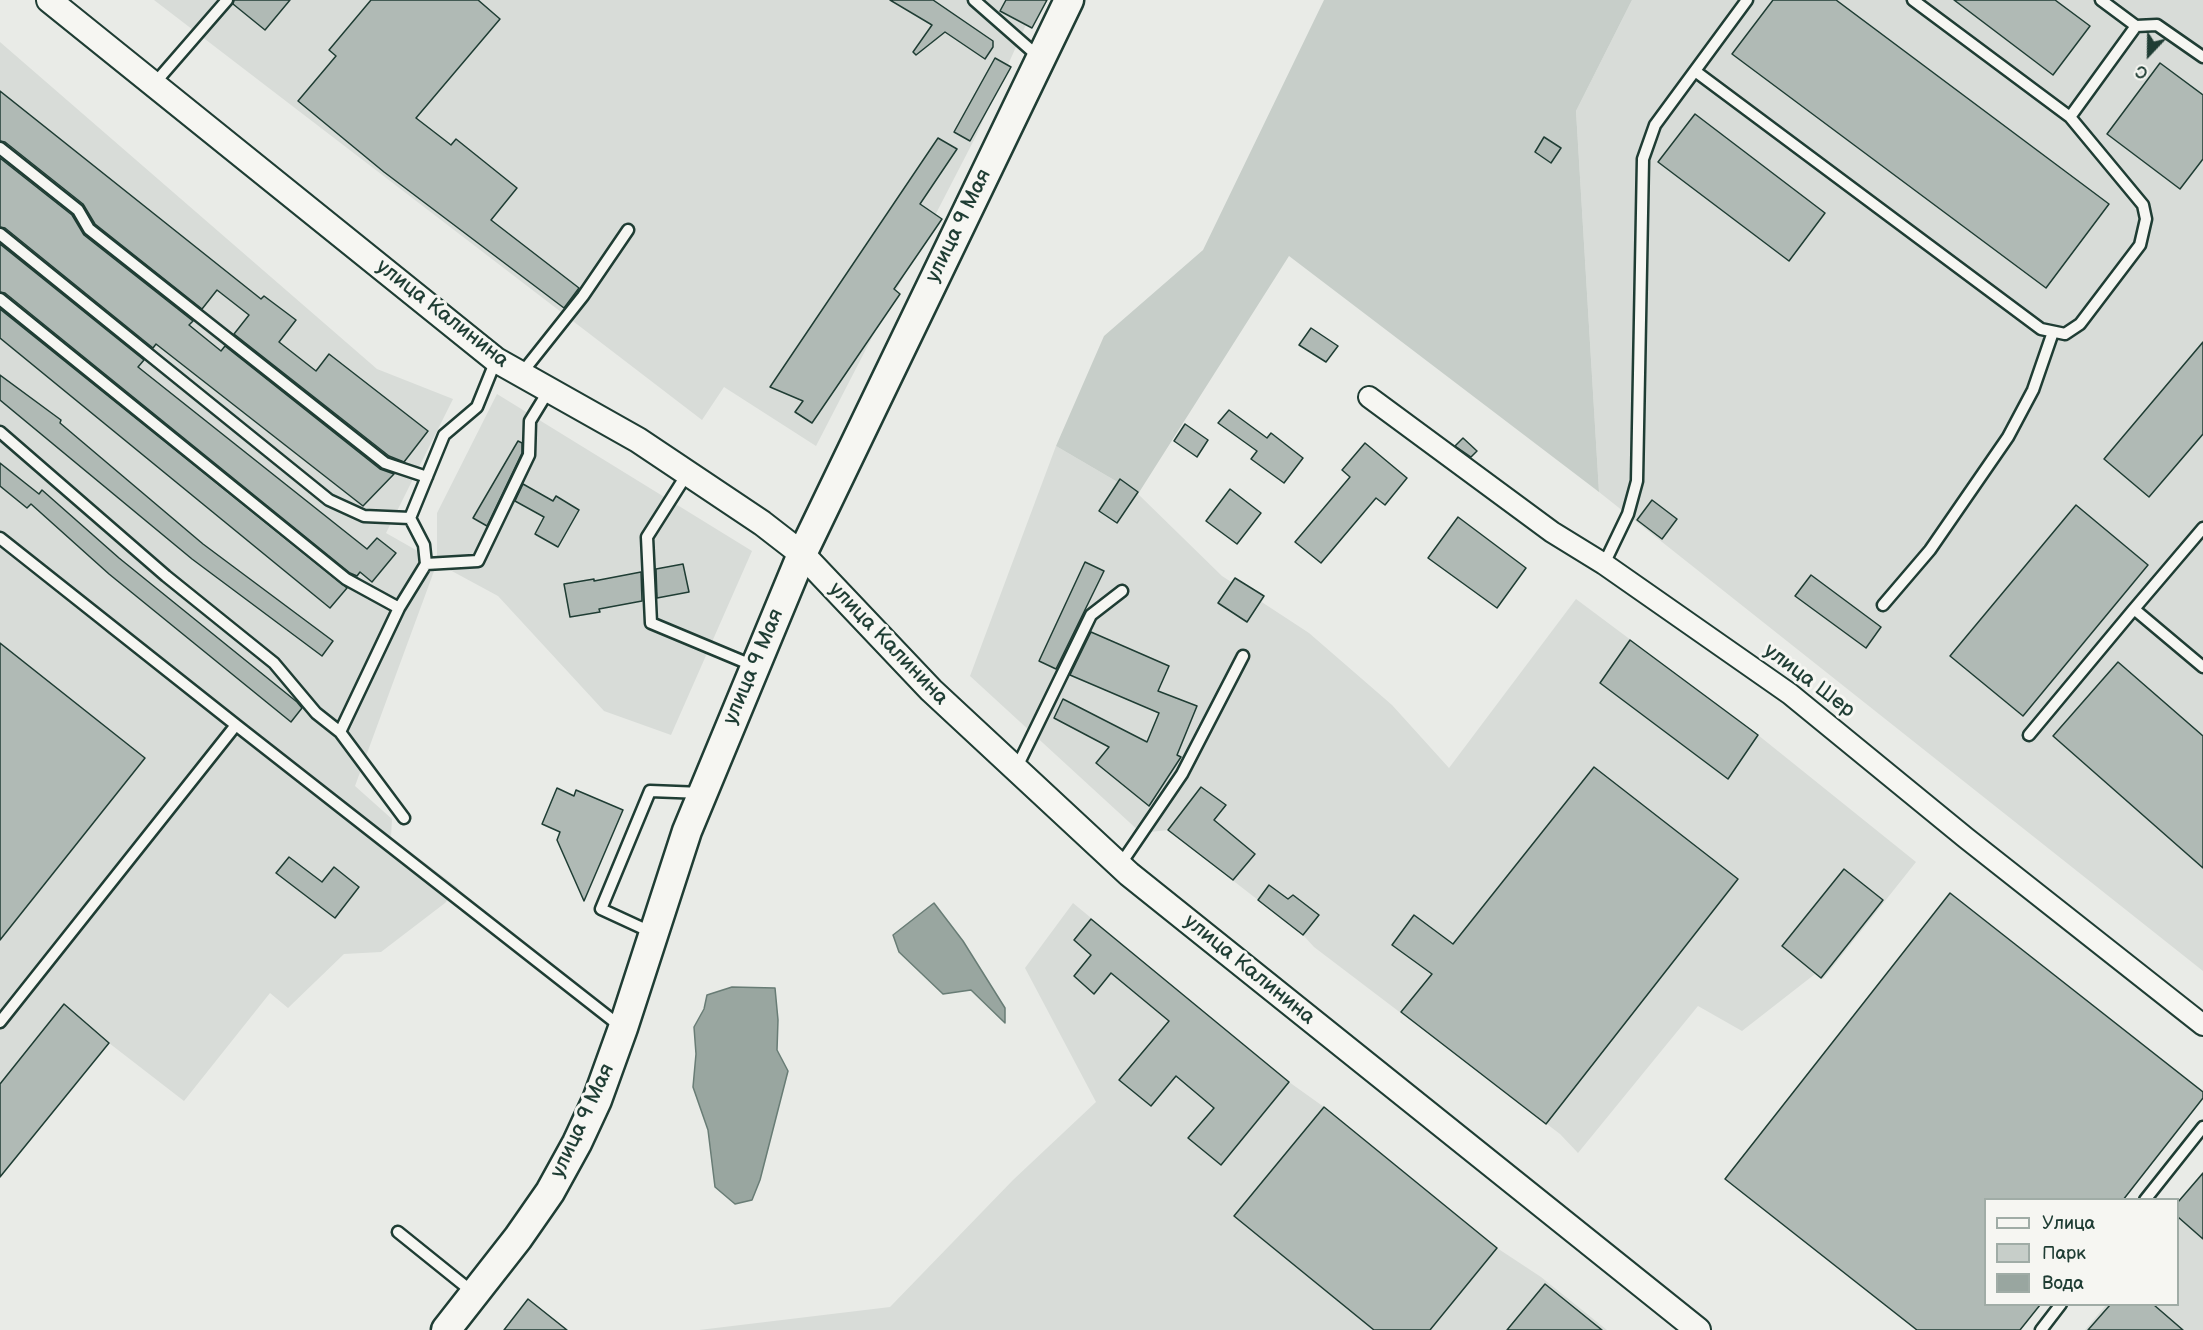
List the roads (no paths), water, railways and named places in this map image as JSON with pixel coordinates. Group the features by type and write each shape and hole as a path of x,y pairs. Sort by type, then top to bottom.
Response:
{"main road":[{"name":"улица 9 Мая","path":"446,1330 550,1192 577,1143 597,1100 623,1028 653,933 702,793 802,554 1069,0"}],"street":[{"name":"улица Калинина","path":"49,0 496,360 638,441 762,523 802,554 931,690 1119,865 1685,1326"},
{"name":"улица Шер","path":"1368,397 1552,532 1604,564 1790,694 1966,838 2203,1025"}],"lane":[{"path":"153,84 227,0"},
{"path":"974,0 1040,58"},
{"path":"1604,564 1628,514 1636,481 1643,159 1655,125 1747,0"},
{"path":"1695,71 2041,329 2065,334 2080,324 2140,245 2146,219 2143,205 2070,117 1913,0"},
{"path":"2101,0 2136,26 2157,25 2203,57"},
{"path":"2070,117 2136,26"},
{"path":"0,148 78,210 89,229 385,463 426,477"},
{"path":"521,374 583,296 628,230"},
{"path":"0,234 329,500 364,516 410,518"},
{"path":"0,299 346,579 399,608"},
{"path":"1884,605 1930,550 2008,436 2033,390 2053,332"},
{"path":"340,732 399,608 426,564 424,545 410,518 426,477 444,435 477,407 496,360"},
{"path":"426,564 477,561 530,455 530,421 549,390"},
{"path":"0,432 166,576 274,663 316,713 340,732 404,818"},
{"path":"687,474 647,537 651,623 754,666"},
{"path":"2029,735 2203,528"},
{"path":"0,538 623,1028"},
{"path":"1016,769 1091,615 1122,591"},
{"path":"2134,609 2203,667"},
{"path":"1119,865 1182,774 1243,656"},
{"path":"0,1022 236,725"},
{"path":"653,933 602,909 650,791 702,793"},
{"path":"2147,1198 2203,1127"},
{"path":"398,1232 475,1294"},
{"path":"2041,1330 2060,1306"}],"water":[{"path":"934,903 963,941 1005,1008 1005,1023 971,990 943,994 899,952 893,935"},
{"path":"732,987 775,988 778,1020 777,1050 788,1071 760,1180 752,1200 735,1204 715,1187 708,1130 693,1087 696,1054 694,1027 704,1009 707,995"}]}
